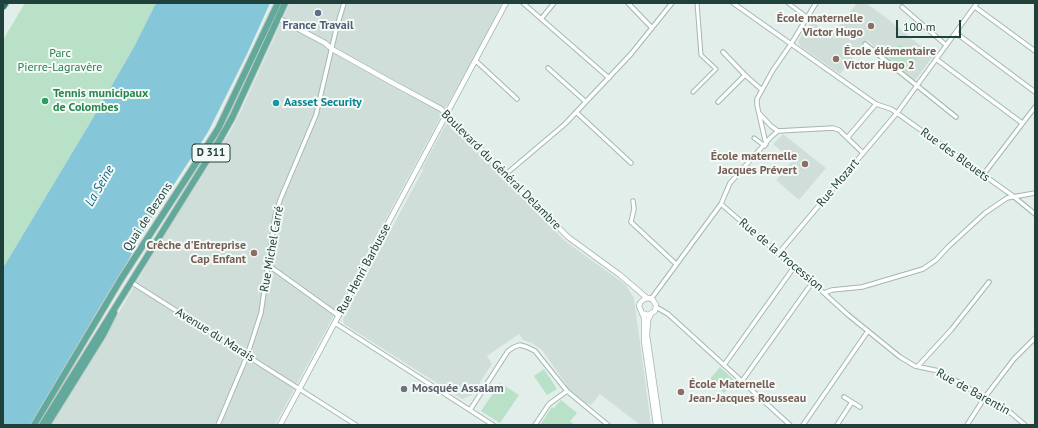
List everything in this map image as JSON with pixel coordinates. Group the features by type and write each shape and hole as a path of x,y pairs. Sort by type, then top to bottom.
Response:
{"main road":[{"name":"D 311","path":"275,17 285,3"},
{"name":"D 311","path":"275,17 278,4"},
{"name":"Quai de Bezons","path":"34,425 131,262 218,129 267,28 275,17"},
{"name":"Quai de Bezons","path":"42,425 225,129 275,17"},
{"path":"115,288 130,281 131,262"},
{"name":"D 311","path":"47,425 111,322 115,307"}],"street":[{"name":"Rue Michel Carré","path":"218,425 247,356 261,313 276,216 280,200 316,115 336,30 344,3"},
{"name":"Rue Henri Barbusse","path":"280,425 506,3"},
{"path":"523,3 609,78"},
{"path":"541,19 554,3"},
{"path":"628,3 652,28"},
{"path":"506,174 565,124 609,78 672,3"},
{"path":"693,92 716,69 701,55 697,3"},
{"name":"Rue des Bleuets","path":"733,3 876,104 891,109 897,113 1013,196 1035,214"},
{"path":"788,3 808,18"},
{"path":"765,145 757,99 773,70 792,44 816,3"},
{"path":"976,5 1035,51"},
{"name":"Rue Mozart","path":"778,254 897,113 976,5"},
{"path":"902,7 946,45"},
{"name":"Boulevard du Général Delambre","path":"275,17 325,43 332,49 441,109 568,237 620,275 649,299"},
{"path":"956,33 1035,92"},
{"path":"865,44 956,117"},
{"path":"723,52 762,90"},
{"path":"936,59 1022,124"},
{"path":"476,61 517,99"},
{"path":"548,68 586,102"},
{"path":"718,102 745,75"},
{"path":"848,137 876,104"},
{"path":"983,175 1035,107"},
{"path":"576,112 631,163"},
{"path":"759,114 778,131 833,128 839,130 863,153"},
{"path":"656,425 644,341 644,320 639,308 640,302 649,299 721,204 730,183 778,131"},
{"path":"754,138 765,145"},
{"path":"1013,196 1035,193"},
{"name":"Rue de la Procession","path":"721,204 778,254 810,285 824,293 832,290 862,287 923,269 936,260 985,213 1007,198 1013,196"},
{"path":"633,201 634,209 631,222 676,264"},
{"path":"268,265 339,316"},
{"path":"724,365 792,269"},
{"name":"Avenue du Marais","path":"130,281 356,425"},
{"path":"918,366 951,330 989,282"},
{"path":"742,381 810,285"},
{"name":"Boulevard du Général Delambre","path":"632,286 640,302"},
{"name":"Rue de Barentin","path":"824,293 846,314 900,357 918,366 939,371 1011,413 1025,425"},
{"path":"649,299 655,303 656,307 668,314 790,425"},
{"path":"656,307 648,320 647,335 660,425"},
{"path":"642,313 647,315 662,311"},
{"path":"335,323 492,425"},
{"path":"803,425 868,331"},
{"path":"967,425 985,397 1014,359 1035,338"},
{"path":"470,410 503,356 514,347 520,345 535,351 567,391 608,425"},
{"path":"535,425 549,404 567,391"},
{"path":"844,397 860,407"},
{"path":"837,425 852,402"}],"shaded area":[{"path":"290,3 502,3 480,47 446,107 275,425 50,425 100,345 163,237 230,132"},
{"path":"857,3 866,3 933,56 914,82 877,53 872,44 867,40 840,74 800,46 798,41 812,21 831,36"},
{"path":"451,123 565,241 626,285 634,298 651,425 640,425 600,394 591,405 583,402 566,387 566,384 542,350 532,343 523,340 519,334 487,356 492,364 472,395 462,399 344,324 343,319 423,170 422,168 445,126"},
{"name":"École maternelle Jacques Prévert","path":"783,134 826,168 799,200 776,180 793,160 773,144"}],"green space":[{"name":"Parc Pierre-Lagravère","path":"25,3 156,3 134,47 3,268 3,40"},
{"path":"899,44 918,59 907,72 889,58"},
{"path":"720,367 735,381 724,393 709,380"},
{"path":"544,369 557,389 547,395 534,376"},
{"path":"500,383 519,395 500,423 481,411"},
{"path":"561,400 577,413 570,421 574,425 540,425 552,407 556,410 554,408"}],"water":[{"name":"La Seine","path":"156,3 270,3 247,54 208,132 141,235 128,261 35,418 30,425 3,425 3,268 134,47"}],"place":[{"name":"France Travail","path":"318,13"},
{"name":"École maternelle Victor Hugo","path":"871,26"},
{"name":"École élémentaire Victor Hugo 2","path":"836,59"},
{"name":"Tennis municipaux de Colombes","path":"45,101"},
{"name":"Aasset Security","path":"276,103"},
{"name":"École maternelle Jacques Prévert","path":"805,164"},
{"name":"Crêche d'Entreprise Cap Enfant","path":"254,253"},
{"name":"Mosquée Assalam","path":"404,389"},
{"name":"École Maternelle Jean-Jacques Rousseau","path":"681,392"}]}
